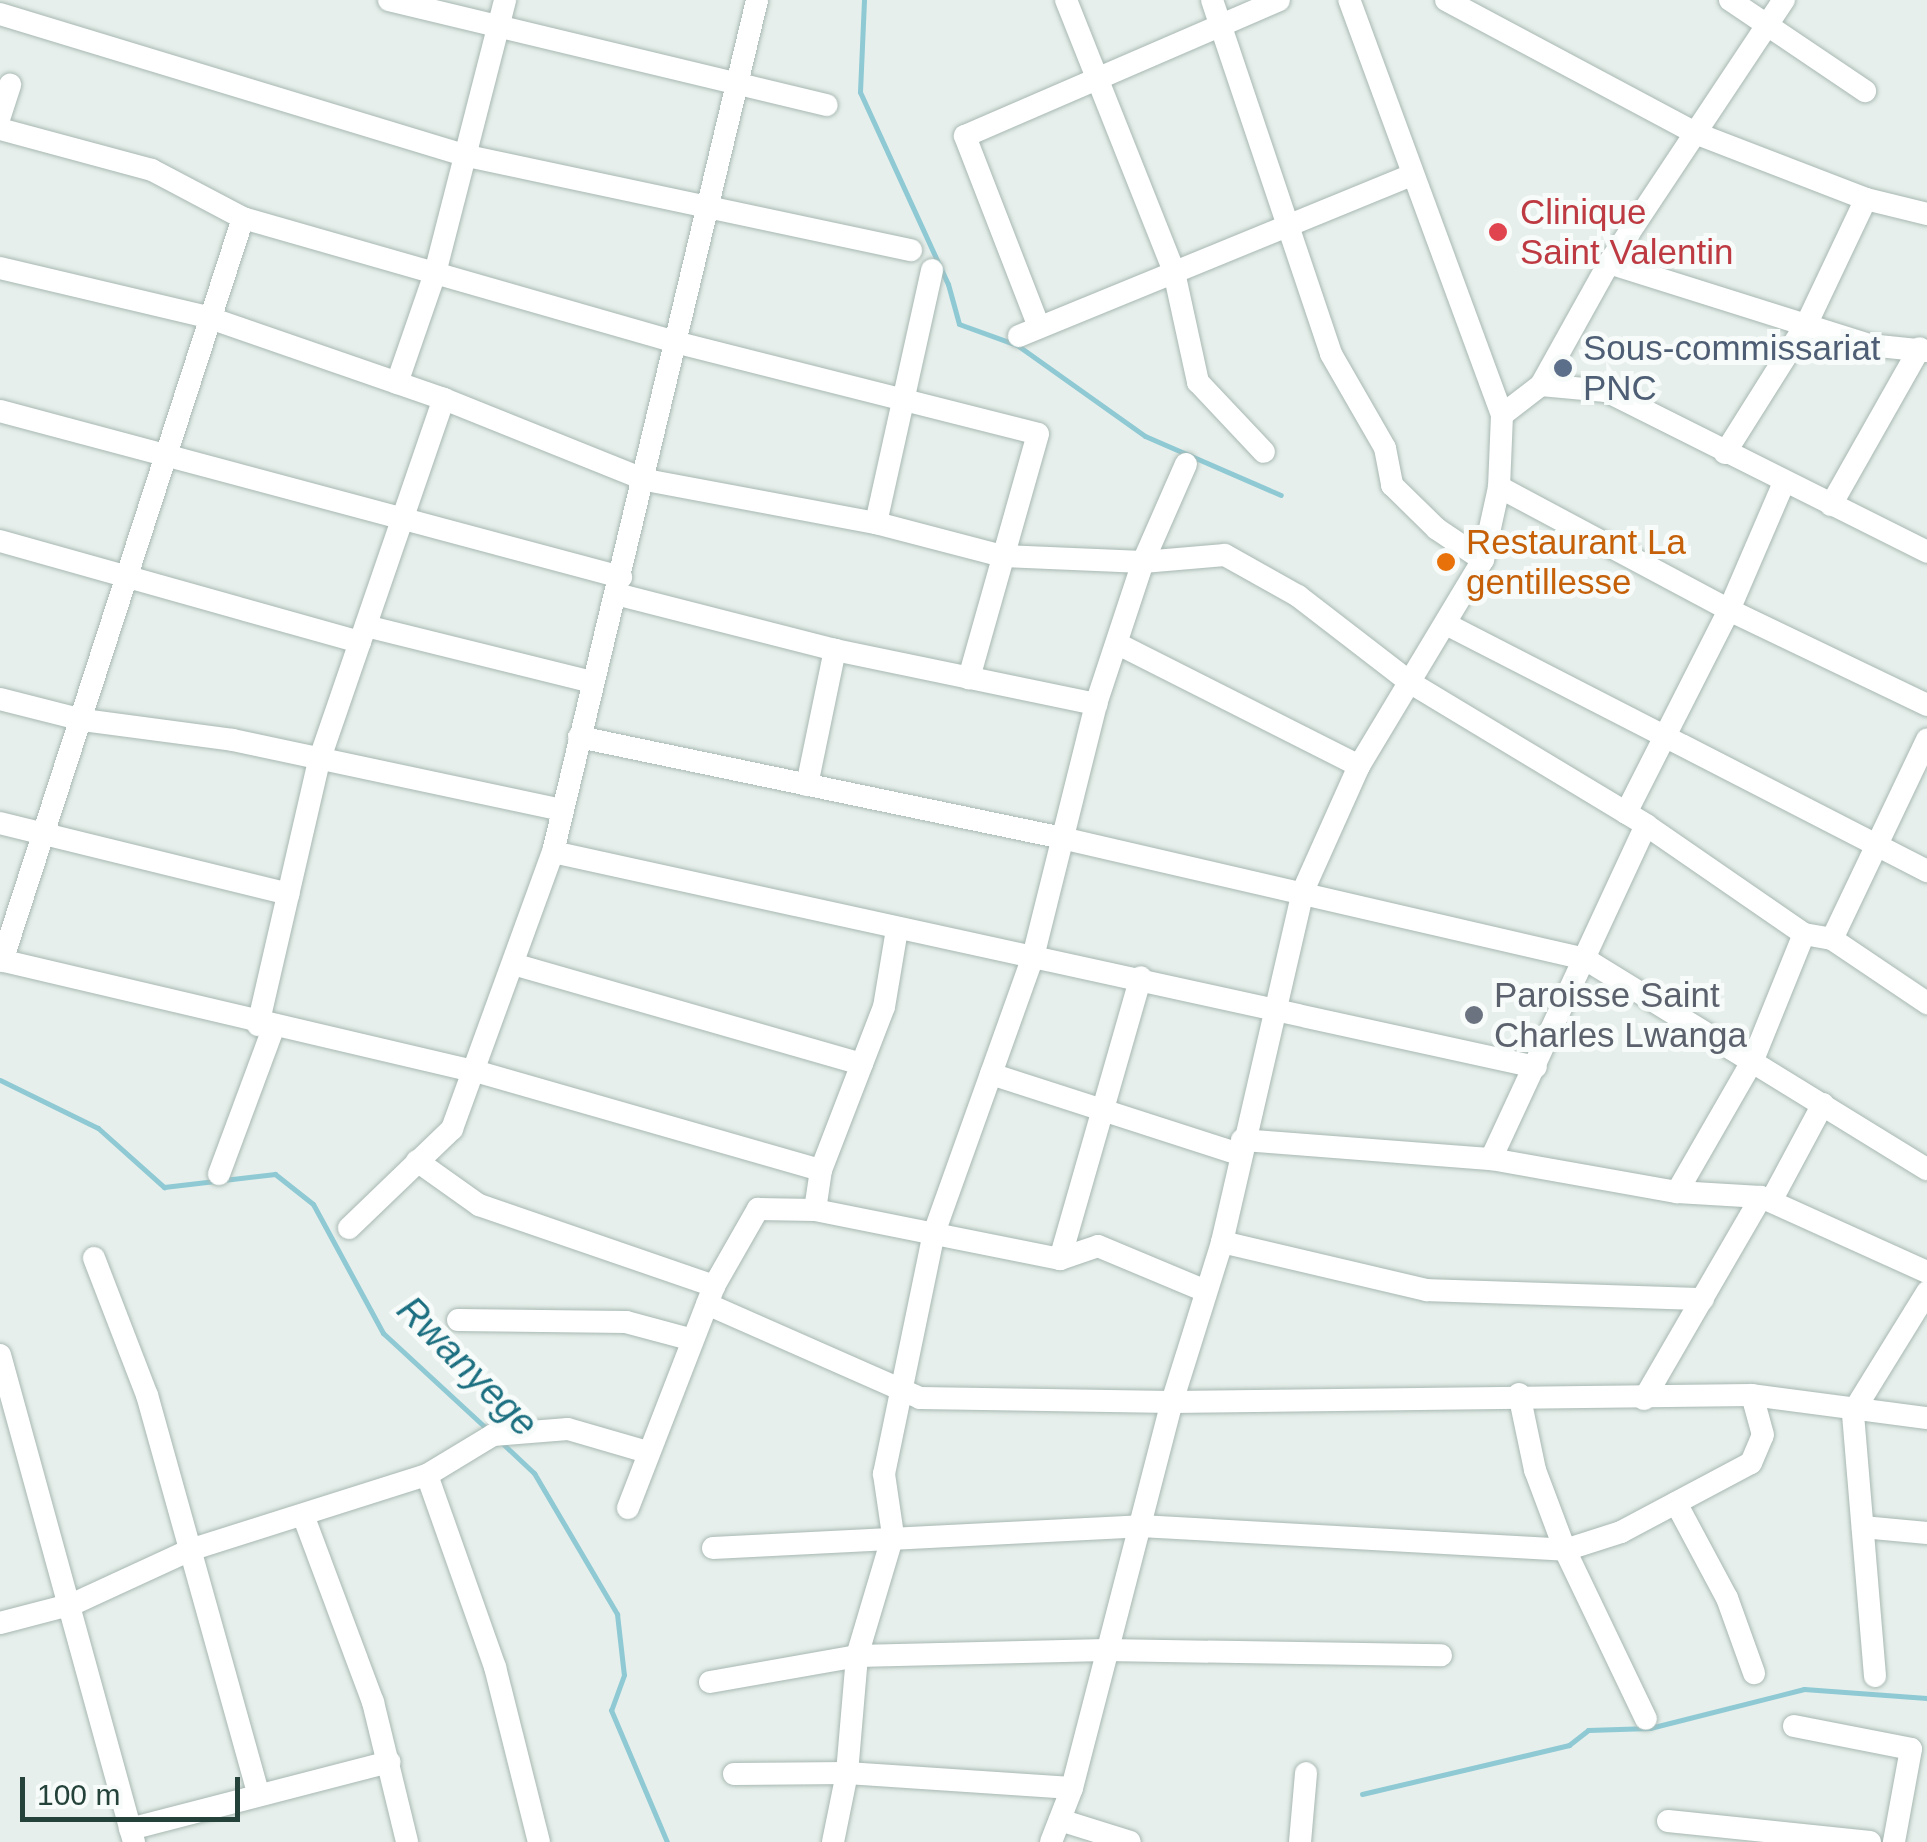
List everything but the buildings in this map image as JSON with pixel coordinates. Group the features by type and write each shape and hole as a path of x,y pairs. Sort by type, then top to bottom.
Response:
{"street":[{"path":"389,0 497,30 827,106"},
{"path":"398,383 435,273 505,0"},
{"path":"349,1228 452,1129 552,852 646,480 732,84 757,0"},
{"path":"1066,0 1096,84 1174,272 1198,382 1264,452"},
{"path":"1212,0 1331,354 1384,448 1392,485 1437,530 1483,560"},
{"path":"1279,0 1096,84 965,136 1029,332 1412,175"},
{"path":"1130,1842 1055,1831 1072,1788 1105,1650 1203,1290 1222,1242 1271,1012 1304,891 1359,766 1483,560 1498,487 1502,415 1349,0"},
{"path":"1446,0 1694,133 1866,198 1925,208"},
{"path":"1730,0 1772,22 1864,90"},
{"path":"1502,415 1540,386 1609,263 1784,0"},
{"path":"0,14 463,154 703,209 911,250"},
{"path":"0,116 10,85"},
{"path":"0,129 152,170 243,218 675,342 1038,434 968,678"},
{"path":"1725,453 1806,323 1866,198"},
{"path":"243,218 207,317 129,580 1,960 266,1027 475,1072 820,1170"},
{"path":"1609,263 1869,344 1924,350 1831,505"},
{"path":"0,268 207,317 444,399 646,480 876,523 1003,556 1143,562 1225,555 1298,596 1411,683 1636,819 1804,934 1832,938 1927,1003"},
{"path":"876,523 900,399 932,270"},
{"path":"1540,386 1606,391 1927,552"},
{"path":"218,1174 266,1027 288,894 319,761 444,399"},
{"path":"0,411 167,460 403,517 836,650 1096,704"},
{"path":"833,1842 847,1773 858,1656 892,1534 884,1474 934,1233 1032,957 1066,838 1096,704 1143,562 1186,464"},
{"path":"1491,1159 1585,959 1662,736 1729,610 1784,482"},
{"path":"1498,487 1729,610 1927,704"},
{"path":"0,541 129,580 594,682"},
{"path":"1446,624 1927,870"},
{"path":"1118,644 1359,766"},
{"path":"807,784 836,650"},
{"path":"0,699 83,720 233,740 561,810"},
{"path":"579,737 1066,838 1585,959 1927,1169"},
{"path":"1832,938 1927,740"},
{"path":"0,823 44,838 288,894"},
{"path":"552,852 897,929 1141,977 1271,1012 1536,1066"},
{"path":"815,1210 820,1170 884,1006 897,929"},
{"path":"1677,1192 1753,1060 1804,934"},
{"path":"513,964 862,1064"},
{"path":"1060,1259 1106,1111 1141,977"},
{"path":"991,1074 1106,1111 1240,1147 1491,1159 1677,1192 1766,1199 1927,1272"},
{"path":"1644,1400 1823,1104"},
{"path":"417,1161 480,1204 711,1295 901,1392 920,1398 1172,1402 1520,1394 1644,1400 1752,1395 1853,1412 1927,1418"},
{"path":"628,1508 711,1295 758,1209 815,1210 1060,1259 1098,1246 1203,1290"},
{"path":"1222,1242 1427,1290 1704,1298"},
{"path":"94,1258 147,1395 260,1796"},
{"path":"1876,1676 1853,1412 1924,1303"},
{"path":"458,1320 626,1322 692,1340"},
{"path":"0,1355 73,1604 132,1836 260,1796 389,1762"},
{"path":"1520,1394 1535,1470 1565,1550 1646,1719"},
{"path":"713,1548 892,1534 1140,1526 1328,1531 1565,1550 1621,1532 1751,1463 1762,1435 1752,1395"},
{"path":"0,1624 73,1604 190,1550 427,1475 493,1435 568,1429 647,1452"},
{"path":"427,1475 495,1667 539,1842"},
{"path":"1676,1503 1727,1598 1754,1672"},
{"path":"303,1514 374,1702 407,1842"},
{"path":"1863,1527 1927,1533"},
{"path":"710,1682 858,1656 1105,1650 1441,1655"},
{"path":"1794,1726 1910,1749 1894,1842"},
{"path":"734,1774 847,1773 1072,1788"},
{"path":"1300,1842 1306,1773"},
{"path":"1668,1821 1870,1842"}],"waterway":[{"path":"864,0 860,92 948,284 959,324 1017,345 1145,436 1281,495"},
{"name":"Rwanyege","path":"0,1080 98,1128 164,1187 275,1174 313,1204 383,1333 488,1430"},
{"name":"Rwanyege","path":"500,1441 534,1473 617,1614 624,1675 611,1710 667,1842"},
{"path":"1362,1794 1569,1745 1588,1730 1650,1728 1804,1689 1927,1698"}],"place":[{"name":"Clinique Saint Valentin","path":"1498,232"},
{"name":"Sous-commissariat PNC","path":"1563,368"},
{"name":"Restaurant La gentillesse","path":"1446,562"},
{"name":"Paroisse Saint Charles Lwanga","path":"1474,1015"}]}
